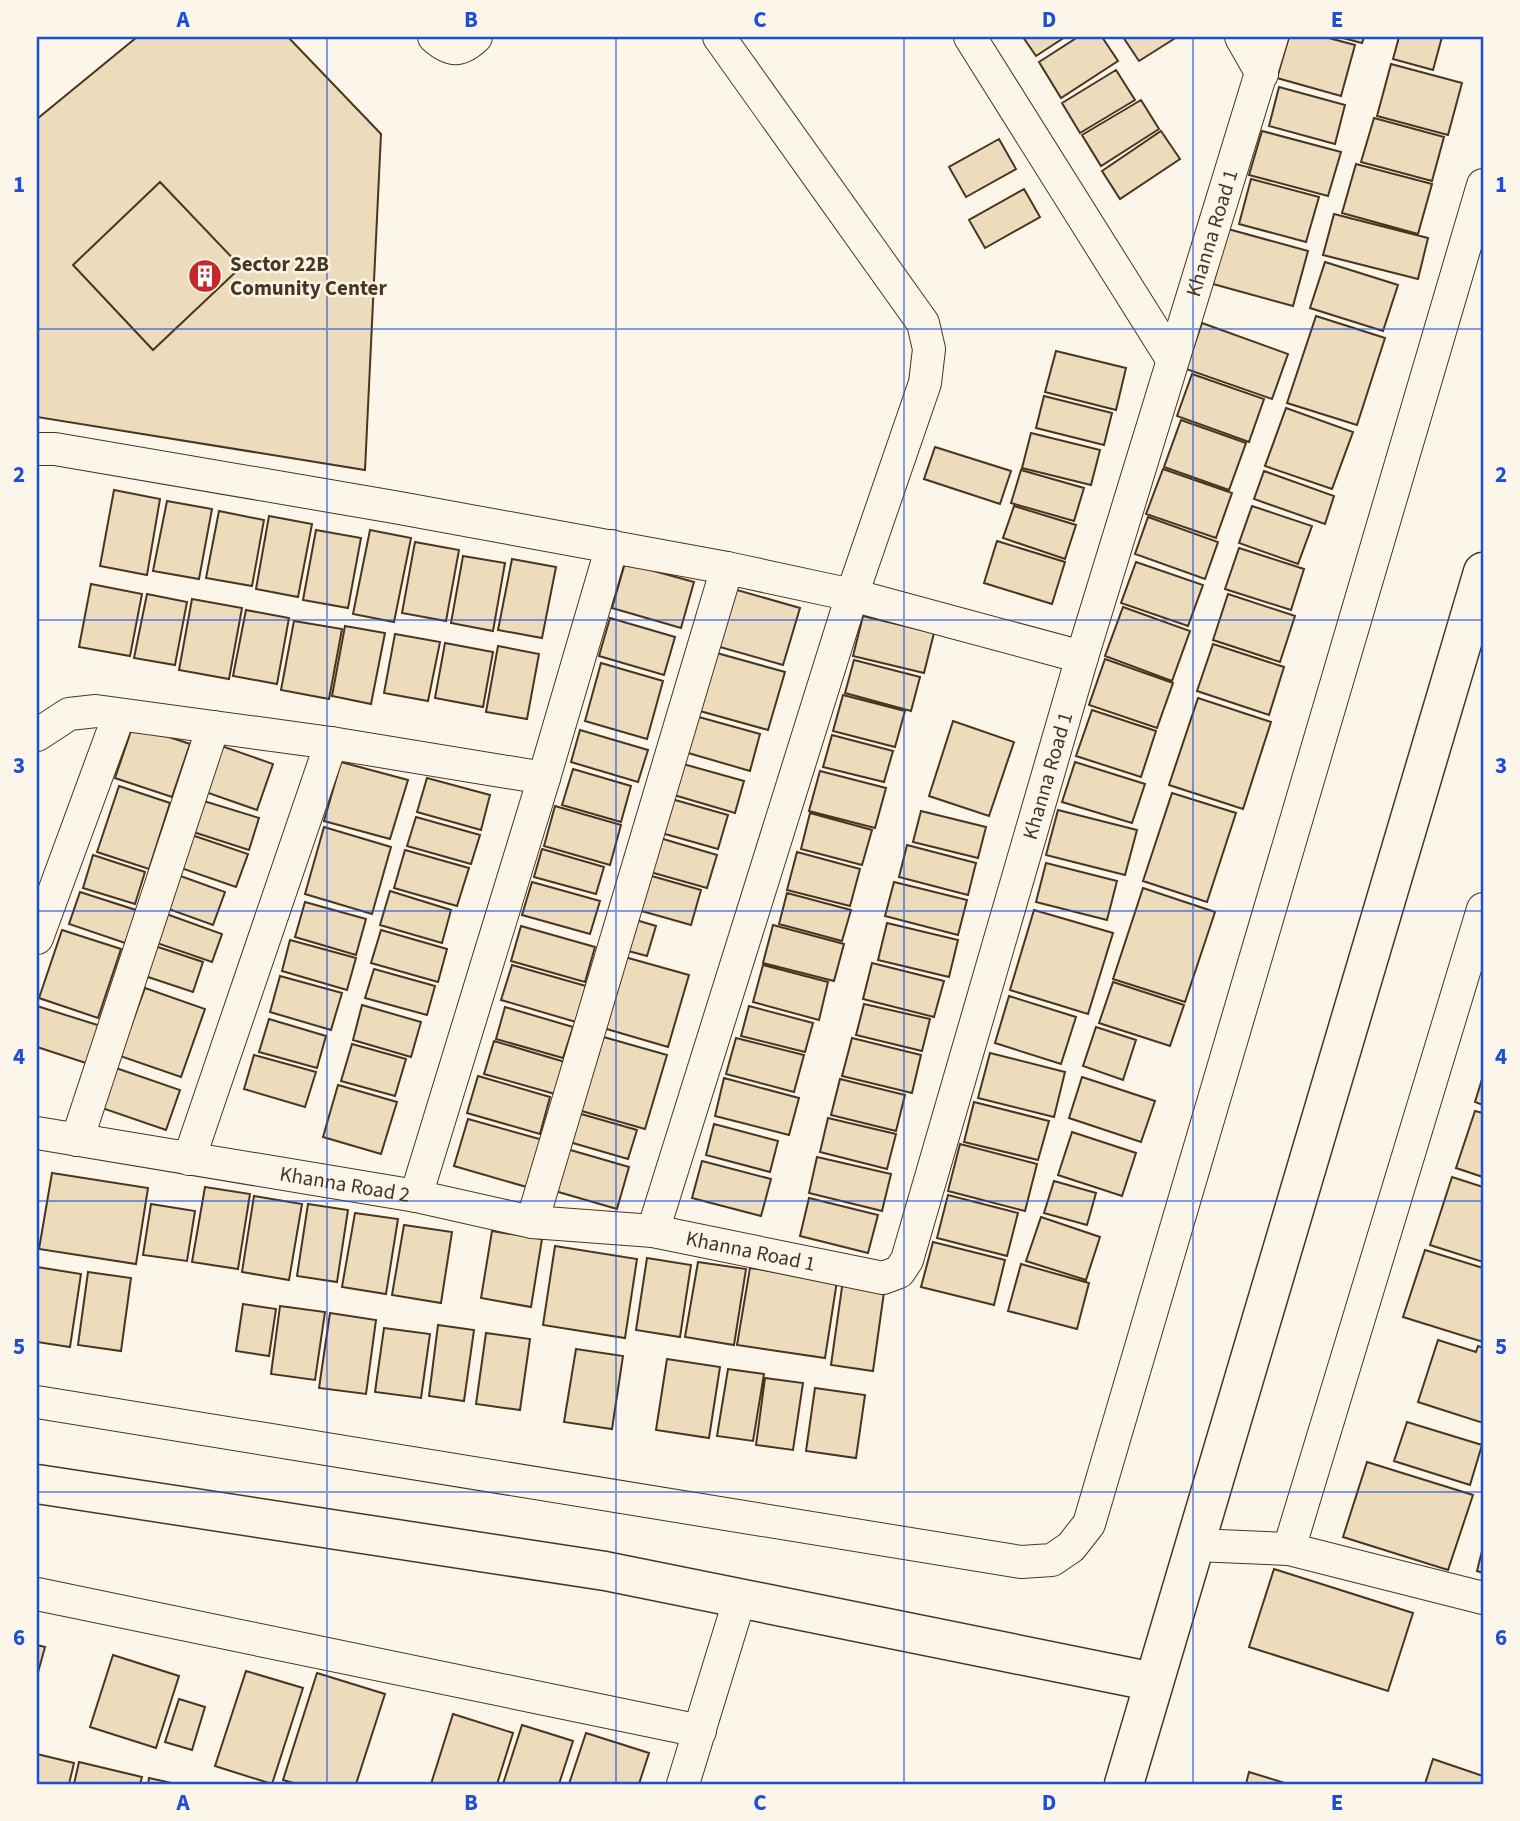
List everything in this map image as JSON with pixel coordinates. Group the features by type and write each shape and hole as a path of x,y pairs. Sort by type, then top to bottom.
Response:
{"street":[{"path":"434,37 444,46 461,48 476,37"},
{"path":"653,1231 852,595 925,383 929,349 923,323 719,37"},
{"path":"970,37 1172,359"},
{"path":"1241,37 1262,74"},
{"name":"Khanna Road 1","path":"653,1231 883,1278 899,1272 907,1260 1082,657 1272,37"},
{"path":"37,1402 1021,1562 1052,1560 1071,1547 1088,1524 1093,1510 1483,185"},
{"path":"37,449 55,449 727,568 852,595 1082,657"},
{"path":"416,1196 612,546"},
{"path":"532,1222 727,568"},
{"path":"1124,1784 1483,572"},
{"path":"37,735 69,714 96,711 331,743 544,778"},
{"path":"37,938 119,715"},
{"path":"77,1140 213,727"},
{"path":"189,1159 331,743"},
{"path":"1289,1549 1483,909"},
{"name":"Khanna Road 2","path":"37,1133 416,1196 532,1222 653,1231"},
{"path":"37,1484 605,1571 1154,1682"},
{"path":"1196,1545 1289,1549 1483,1598"},
{"path":"37,1594 700,1731"},
{"path":"683,1784 740,1598"}],"building":[{"name":"Sector 22B Comunity Center","path":"137,37 288,37 381,134 365,470 37,417 37,119"},
{"path":"1023,37 1065,37 1036,56"},
{"path":"1078,37 1102,37 1118,61 1061,98 1039,62"},
{"path":"1123,37 1177,37 1139,61"},
{"path":"1289,37 1325,37 1355,45 1341,96 1277,78"},
{"path":"1339,37 1364,37 1362,43"},
{"path":"1399,37 1442,37 1433,70 1393,59"},
{"path":"1391,64 1462,83 1448,135 1377,116"},
{"path":"1116,70 1135,100 1080,133 1062,103"},
{"path":"1279,87 1345,105 1335,144 1269,126"},
{"path":"1141,100 1159,129 1101,166 1082,135"},
{"path":"1374,118 1444,137 1432,181 1361,162"},
{"path":"1161,131 1180,159 1120,199 1102,171"},
{"path":"1262,131 1341,152 1328,196 1249,175"},
{"path":"999,139 1016,169 966,197 949,167"},
{"path":"1356,164 1432,184 1418,234 1342,213"},
{"path":"1251,179 1319,197 1306,242 1239,224"},
{"path":"160,182 241,267 153,350 73,265"},
{"path":"1024,189 1040,217 985,248 969,220"},
{"path":"1334,214 1428,238 1418,279 1323,255"},
{"path":"1228,229 1308,251 1293,306 1213,284"},
{"path":"1325,262 1398,285 1383,331 1310,308"},
{"path":"1316,316 1385,338 1357,425 1287,403"},
{"path":"1202,323 1288,354 1272,399 1186,369"},
{"path":"1056,351 1126,368 1116,410 1045,392"},
{"path":"1192,374 1264,399 1249,442 1177,416"},
{"path":"1044,396 1112,413 1104,445 1036,428"},
{"path":"1286,408 1353,432 1332,489 1265,466"},
{"path":"1181,420 1246,443 1229,490 1164,467"},
{"path":"1031,433 1100,450 1091,485 1022,468"},
{"path":"935,447 1011,471 1000,504 924,479"},
{"path":"1163,469 1232,493 1216,538 1146,514"},
{"path":"1021,470 1084,488 1074,521 1011,503"},
{"path":"1264,471 1334,496 1325,524 1254,499"},
{"path":"114,490 160,499 147,575 100,566"},
{"path":"167,501 212,509 199,579 153,571"},
{"path":"1014,506 1076,525 1065,559 1003,538"},
{"path":"1252,506 1312,526 1298,564 1239,543"},
{"path":"219,511 264,520 252,586 206,578"},
{"path":"269,516 312,524 298,597 256,589"},
{"path":"1148,517 1218,542 1205,579 1135,554"},
{"path":"316,530 361,538 348,608 303,600"},
{"path":"370,530 411,538 394,622 353,614"},
{"path":"997,541 1065,562 1052,604 984,583"},
{"path":"415,542 459,550 446,621 402,613"},
{"path":"1239,548 1304,569 1291,610 1225,589"},
{"path":"463,556 505,563 493,631 451,623"},
{"path":"512,559 556,567 542,638 498,630"},
{"path":"1136,562 1203,585 1188,626 1121,603"},
{"path":"625,563 694,582 681,628 612,608"},
{"path":"91,584 142,594 130,656 79,647"},
{"path":"723,586 800,608 783,665 706,643"},
{"path":"147,594 187,602 175,665 134,658"},
{"path":"1228,594 1295,616 1280,662 1213,640"},
{"path":"192,599 242,608 229,679 179,670"},
{"path":"1123,607 1190,631 1172,681 1105,656"},
{"path":"246,610 289,618 277,684 233,676"},
{"path":"863,616 934,633 924,673 853,656"},
{"path":"610,618 675,637 664,675 599,656"},
{"path":"294,621 342,629 329,699 281,690"},
{"path":"345,626 385,633 371,704 332,696"},
{"path":"395,634 440,642 428,701 384,693"},
{"path":"445,643 493,652 483,707 435,698"},
{"path":"1213,644 1284,667 1269,715 1197,691"},
{"path":"498,646 539,654 527,719 486,712"},
{"path":"706,650 785,672 768,730 689,708"},
{"path":"1105,659 1173,683 1157,728 1089,705"},
{"path":"854,660 920,677 911,711 845,693"},
{"path":"601,663 663,681 647,739 585,721"},
{"path":"843,695 905,711 895,747 833,731"},
{"path":"1198,698 1271,722 1243,809 1169,785"},
{"path":"1092,710 1156,731 1141,777 1076,756"},
{"path":"688,714 760,734 750,771 678,750"},
{"path":"953,721 1014,742 989,816 929,796"},
{"path":"133,725 190,744 172,797 115,778"},
{"path":"580,730 648,750 638,782 571,762"},
{"path":"832,735 893,751 884,782 823,767"},
{"path":"210,742 273,764 257,810 194,788"},
{"path":"341,762 408,780 390,839 324,821"},
{"path":"676,762 744,781 735,813 667,793"},
{"path":"1075,762 1145,784 1132,823 1062,802"},
{"path":"573,769 631,786 621,822 562,805"},
{"path":"820,771 886,788 875,828 809,811"},
{"path":"427,778 490,795 481,830 417,812"},
{"path":"119,786 170,803 149,869 97,852"},
{"path":"1172,793 1236,813 1207,902 1143,881"},
{"path":"194,798 259,818 249,850 184,829"},
{"path":"668,798 728,815 718,849 658,832"},
{"path":"555,806 621,825 610,865 544,846"},
{"path":"1058,810 1137,830 1125,875 1046,855"},
{"path":"921,811 986,827 978,858 913,842"},
{"path":"810,813 872,830 862,865 801,849"},
{"path":"416,817 480,835 471,864 407,846"},
{"path":"324,827 391,847 372,914 305,894"},
{"path":"183,832 248,854 236,887 172,865"},
{"path":"653,836 717,855 707,888 643,870"},
{"path":"907,845 976,863 968,895 899,877"},
{"path":"542,849 604,867 596,894 534,877"},
{"path":"405,850 469,868 457,906 394,888"},
{"path":"797,852 860,869 850,906 787,890"},
{"path":"93,855 145,872 135,904 83,888"},
{"path":"1046,863 1117,881 1107,920 1036,902"},
{"path":"641,873 701,890 691,925 631,908"},
{"path":"175,874 225,892 213,925 163,907"},
{"path":"532,882 600,901 590,934 522,915"},
{"path":"894,882 967,900 958,935 885,916"},
{"path":"1143,888 1215,912 1185,1002 1113,979"},
{"path":"390,891 451,910 442,943 380,925"},
{"path":"80,892 139,911 128,944 69,924"},
{"path":"787,893 851,910 842,941 779,924"},
{"path":"305,902 366,919 356,955 295,937"},
{"path":"1034,910 1113,933 1088,1014 1010,990"},
{"path":"158,911 222,934 212,962 148,940"},
{"path":"626,917 656,926 647,956 617,948"},
{"path":"887,923 958,940 949,977 878,960"},
{"path":"773,925 844,944 834,981 763,963"},
{"path":"521,926 595,947 585,982 511,961"},
{"path":"62,930 121,949 98,1018 39,998"},
{"path":"381,930 447,949 438,982 371,963"},
{"path":"290,940 356,958 347,990 282,971"},
{"path":"146,943 203,962 193,992 136,973"},
{"path":"614,954 689,975 668,1047 593,1025"},
{"path":"872,963 944,981 934,1017 863,999"},
{"path":"512,965 586,986 576,1022 501,1000"},
{"path":"763,965 828,982 819,1020 753,1002"},
{"path":"374,969 435,986 427,1015 365,998"},
{"path":"280,976 342,993 331,1030 270,1012"},
{"path":"1113,982 1184,1005 1170,1046 1099,1023"},
{"path":"145,988 205,1009 181,1077 120,1056"},
{"path":"1009,996 1076,1017 1061,1064 995,1043"},
{"path":"864,1004 930,1019 922,1051 856,1035"},
{"path":"362,1005 421,1022 411,1057 353,1040"},
{"path":"37,1006 107,1028 95,1066 37,1047"},
{"path":"749,1006 813,1023 805,1052 741,1036"},
{"path":"505,1007 573,1027 563,1058 496,1039"},
{"path":"269,1019 326,1036 317,1068 259,1052"},
{"path":"1096,1027 1136,1040 1123,1080 1083,1066"},
{"path":"593,1034 667,1055 645,1129 571,1108"},
{"path":"736,1038 804,1055 794,1092 726,1074"},
{"path":"852,1038 921,1055 912,1093 842,1076"},
{"path":"494,1041 565,1062 555,1094 484,1074"},
{"path":"352,1044 406,1059 395,1096 341,1081"},
{"path":"990,1053 1065,1072 1054,1117 978,1098"},
{"path":"254,1055 316,1072 305,1107 244,1089"},
{"path":"113,1067 180,1090 166,1130 99,1107"},
{"path":"478,1076 550,1097 540,1134 467,1113"},
{"path":"1483,1076 1483,1105 1475,1102"},
{"path":"1082,1077 1155,1101 1141,1142 1069,1118"},
{"path":"724,1078 799,1098 789,1135 715,1116"},
{"path":"840,1079 905,1095 896,1131 831,1115"},
{"path":"338,1085 397,1102 381,1154 323,1137"},
{"path":"974,1102 1049,1121 1038,1160 964,1142"},
{"path":"1475,1111 1483,1113 1483,1177 1456,1168"},
{"path":"574,1112 637,1130 628,1159 566,1141"},
{"path":"828,1118 896,1134 887,1169 820,1152"},
{"path":"468,1119 543,1140 530,1188 454,1166"},
{"path":"714,1124 778,1141 770,1172 706,1155"},
{"path":"1072,1132 1136,1153 1122,1196 1058,1175"},
{"path":"960,1144 1037,1164 1025,1211 948,1191"},
{"path":"560,1147 629,1167 617,1209 548,1189"},
{"path":"817,1157 891,1174 882,1211 809,1193"},
{"path":"702,1161 771,1179 761,1216 692,1198"},
{"path":"52,1173 148,1188 136,1264 39,1249"},
{"path":"1452,1177 1483,1187 1483,1262 1430,1245"},
{"path":"1054,1181 1096,1193 1087,1225 1044,1213"},
{"path":"205,1187 250,1194 238,1269 192,1262"},
{"path":"948,1195 1018,1213 1007,1256 937,1238"},
{"path":"254,1196 302,1204 289,1280 242,1272"},
{"path":"809,1198 878,1215 868,1253 800,1236"},
{"path":"151,1204 195,1211 187,1261 143,1255"},
{"path":"308,1204 348,1210 337,1282 297,1276"},
{"path":"355,1213 398,1219 386,1294 342,1287"},
{"path":"1041,1217 1100,1237 1086,1280 1026,1261"},
{"path":"404,1225 452,1232 441,1303 392,1295"},
{"path":"492,1231 542,1239 531,1307 481,1298"},
{"path":"933,1242 1005,1260 994,1305 921,1287"},
{"path":"555,1246 637,1259 625,1338 543,1325"},
{"path":"1425,1250 1483,1268 1483,1342 1403,1317"},
{"path":"647,1258 691,1265 680,1337 636,1330"},
{"path":"698,1262 746,1269 734,1345 685,1337"},
{"path":"1021,1264 1089,1283 1077,1329 1008,1311"},
{"path":"37,1267 81,1274 70,1347 37,1342"},
{"path":"750,1268 837,1281 825,1358 737,1345"},
{"path":"88,1272 131,1278 121,1351 78,1345"},
{"path":"843,1280 885,1285 873,1371 831,1365"},
{"path":"243,1304 276,1309 269,1356 236,1351"},
{"path":"280,1306 325,1312 315,1380 271,1374"},
{"path":"330,1313 376,1320 366,1394 319,1388"},
{"path":"438,1325 474,1330 464,1401 429,1396"},
{"path":"384,1328 430,1334 421,1398 375,1392"},
{"path":"486,1333 530,1339 520,1410 476,1404"},
{"path":"1438,1340 1476,1352 1478,1346 1483,1348 1483,1423 1418,1402"},
{"path":"576,1349 623,1356 612,1429 564,1422"},
{"path":"667,1359 720,1367 709,1438 656,1430"},
{"path":"728,1369 764,1374 753,1441 717,1436"},
{"path":"765,1378 803,1383 793,1450 756,1445"},
{"path":"815,1388 865,1395 856,1458 806,1451"},
{"path":"1407,1422 1482,1445 1470,1485 1394,1461"},
{"path":"1367,1462 1473,1495 1448,1570 1343,1537"},
{"path":"1483,1547 1483,1573 1477,1571"},
{"path":"1274,1569 1413,1613 1388,1691 1249,1647"},
{"path":"37,1645 45,1647 37,1676"},
{"path":"113,1655 179,1676 156,1748 90,1727"},
{"path":"246,1671 303,1688 272,1784 215,1766"},
{"path":"317,1673 385,1694 356,1784 297,1784 283,1780"},
{"path":"179,1699 205,1707 192,1750 165,1742"},
{"path":"453,1714 513,1733 497,1784 431,1784"},
{"path":"522,1725 573,1741 559,1784 503,1784"},
{"path":"586,1733 649,1753 639,1784 569,1784"},
{"path":"37,1754 74,1763 69,1784 37,1784"},
{"path":"1433,1759 1483,1776 1483,1784 1425,1784"},
{"path":"79,1762 142,1777 140,1784 74,1784"},
{"path":"1249,1772 1288,1784 1246,1784"},
{"path":"149,1778 176,1784 148,1784"}],"place":[{"name":"Sector 22B Comunity Center","path":"205,276"}]}
